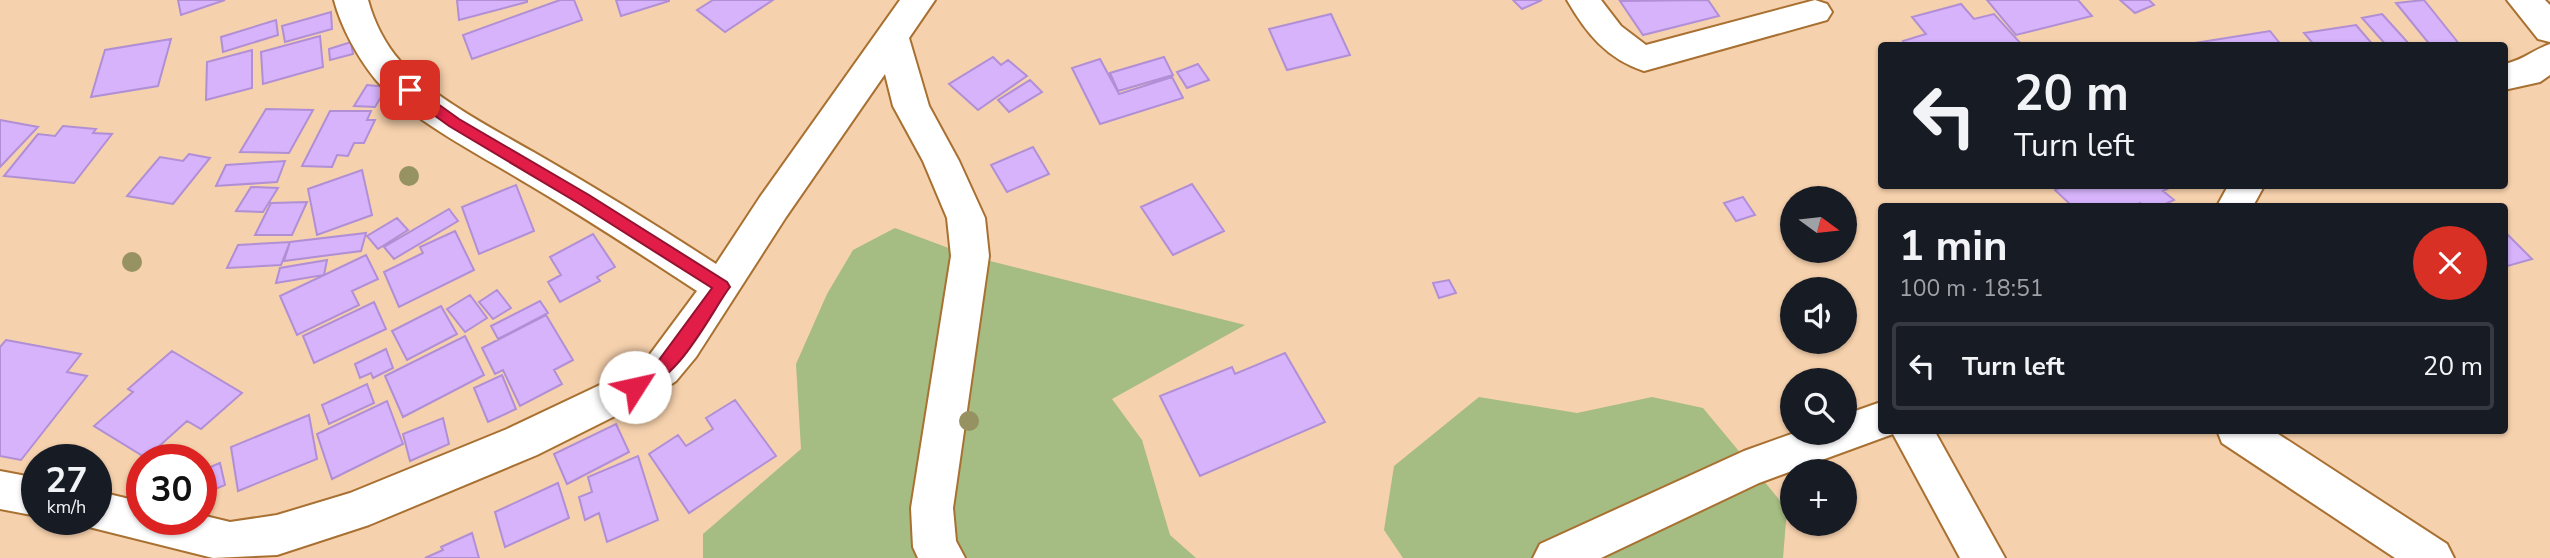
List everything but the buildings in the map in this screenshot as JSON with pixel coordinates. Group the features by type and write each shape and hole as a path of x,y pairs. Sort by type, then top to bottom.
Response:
{"street":[{"path":"351,0 355,15 374,51 389,72 410,90 454,122 584,199 722,287"},
{"path":"112,516 228,550 354,511 522,442 635,387 662,369 682,345 773,207 918,0"},
{"path":"1584,0 1623,46 1633,55 1644,58 1815,12"},
{"path":"2524,0 2541,16 2550,30"},
{"path":"892,37 911,106 941,161 966,218 970,256 932,508 935,547 943,558"},
{"path":"2508,76 2528,73 2550,57"},
{"path":"1555,558 1744,470 1878,421"},
{"path":"1914,434 1983,558"},
{"path":"2243,434 2432,558"},
{"path":"0,491 21,494"}],"green space":[{"path":"895,228 970,256 1245,325 1112,399 1142,440 1170,535 1196,558 703,558 703,534 801,449 796,364 827,294 853,250"},
{"path":"1479,397 1577,413 1652,397 1703,408 1780,501 1780,536 1785,536 1783,558 1403,558 1384,530 1394,466"}],"route":[{"path":"410,90 454,122 584,199 722,287 662,369 635,387"}]}
